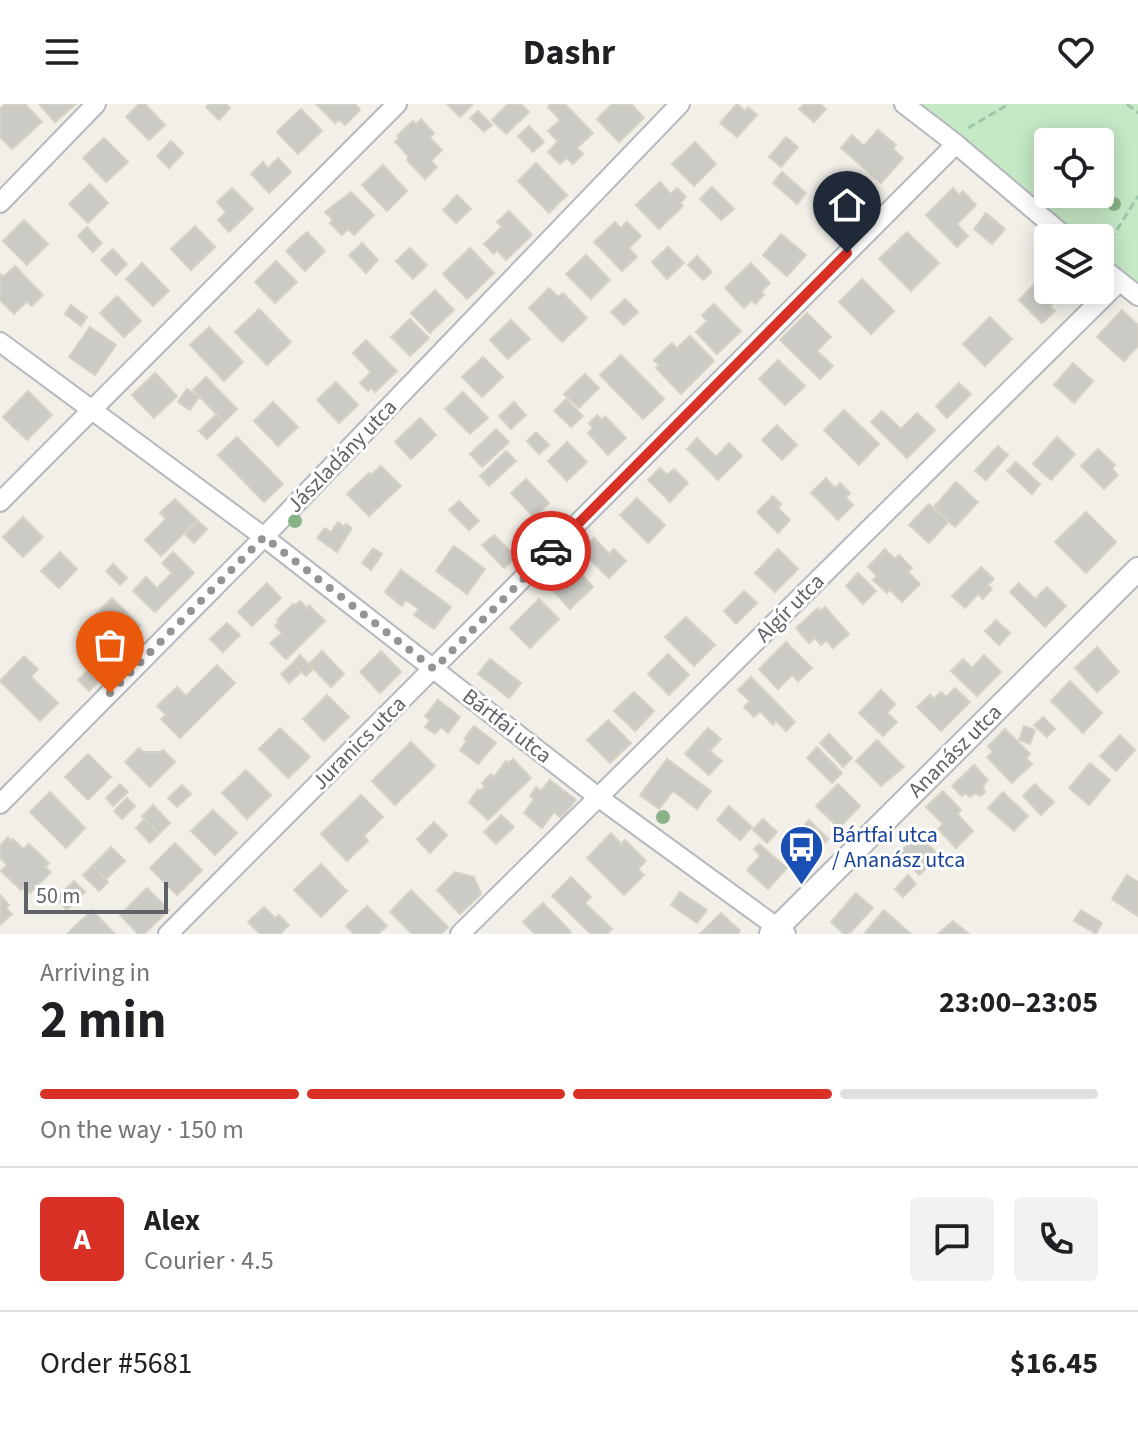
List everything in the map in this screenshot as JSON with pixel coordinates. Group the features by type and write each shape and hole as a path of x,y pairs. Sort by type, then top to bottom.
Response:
{"street":[{"path":"0,203 96,104"},
{"path":"0,502 397,104"},
{"name":"Jászladány utca","path":"0,804 264,537 680,104"},
{"path":"904,104 1050,224"},
{"name":"Juranics utca","path":"168,934 954,143"},
{"path":"1114,278 1138,296"},
{"name":"Algír utca","path":"460,934 1119,282"},
{"name":"Bártfai utca","path":"0,342 264,537 598,797 778,932"},
{"name":"Ananász utca","path":"778,932 1138,569"}],"path":[{"path":"954,143 965,130 1009,104"},
{"path":"1127,104 1138,113"},
{"path":"1114,234 1138,196"}],"green space":[{"path":"904,104 1138,104 1138,296 1114,277 1114,224 1050,224"}],"building":[{"path":"5,104 25,104 42,122 12,149 0,137 0,109"},
{"path":"39,104 76,104 55,122"},
{"path":"139,104 145,104 165,125 149,140 126,117"},
{"path":"209,104 226,104 230,108 219,120 206,107"},
{"path":"316,104 355,104 360,110 345,125 339,119 335,123"},
{"path":"447,104 471,104 472,105 460,117"},
{"path":"508,104 521,104 529,112 506,134 492,120"},
{"path":"550,104 565,104 593,133 577,148 583,154 573,164 567,158 560,164 548,152 558,141 548,131 560,120 548,107"},
{"path":"612,104 631,104 644,118 619,142 597,119"},
{"path":"737,104 745,111 748,107 757,115 737,137 720,123"},
{"path":"804,104 820,104 826,109 814,122 799,109"},
{"path":"301,109 322,131 298,154 277,132"},
{"path":"478,111 492,125 484,132 470,118"},
{"path":"421,119 434,133 430,138 442,150 431,161 437,167 425,179 395,142 413,121 416,124"},
{"path":"529,126 544,142 533,152 518,136"},
{"path":"878,130 896,145 893,149 903,158 881,183 841,148 852,135 864,146"},
{"path":"786,137 798,147 781,167 769,157"},
{"path":"104,138 128,162 106,182 83,158"},
{"path":"171,141 183,153 169,168 157,156"},
{"path":"695,142 716,164 694,186 672,164"},
{"path":"278,158 291,172 269,193 251,174 263,162 268,168"},
{"path":"536,163 567,195 549,213 518,181"},
{"path":"383,165 407,191 387,211 362,185"},
{"path":"782,172 806,193 797,204 773,183"},
{"path":"660,182 671,194 677,188 686,197 680,203 683,206 659,229 636,205"},
{"path":"90,184 108,203 88,223 69,204"},
{"path":"712,187 734,209 721,220 700,199"},
{"path":"232,188 253,209 229,232 218,220 226,212 217,202"},
{"path":"953,188 959,195 963,191 976,205 957,224 968,236 957,247 926,215"},
{"path":"837,189 856,206 834,231 815,214"},
{"path":"351,192 374,215 354,235 348,229 342,235 330,223 333,220 325,212"},
{"path":"457,195 471,209 456,223 443,210"},
{"path":"509,211 532,235 506,260 497,250 494,254 484,244 502,227 497,222"},
{"path":"986,213 1005,229 992,244 974,229"},
{"path":"24,220 48,244 27,265 3,241"},
{"path":"615,222 621,228 627,222 641,236 629,248 637,257 622,271 594,242"},
{"path":"195,226 215,247 191,270 171,249"},
{"path":"87,227 102,243 93,252 78,236"},
{"path":"307,232 325,251 305,271 286,251"},
{"path":"907,232 939,263 911,291 879,259"},
{"path":"781,234 806,255 787,276 763,255"},
{"path":"362,243 378,260 366,273 349,255"},
{"path":"668,247 684,263 667,279 652,262"},
{"path":"410,248 427,265 413,279 396,261"},
{"path":"470,248 494,273 467,299 443,274"},
{"path":"113,249 127,264 116,275 101,260"},
{"path":"586,255 610,280 591,299 566,274"},
{"path":"697,256 712,272 703,280 688,265"},
{"path":"276,261 297,282 275,303 255,282"},
{"path":"142,263 169,291 153,306 126,279"},
{"path":"751,263 770,283 755,304 752,300 744,308 725,288"},
{"path":"15,266 43,295 32,306 27,301 14,314 0,300 0,274 3,277"},
{"path":"862,279 894,311 871,334 839,302"},
{"path":"1034,284 1034,304 1052,304 1050,306 1055,311 1042,323 1019,300"},
{"path":"549,288 558,297 563,293 587,318 562,342 529,308"},
{"path":"435,290 454,310 430,333 411,313"},
{"path":"117,296 141,321 124,337 100,313"},
{"path":"625,299 638,312 624,325 611,312"},
{"path":"714,304 741,331 717,354 696,332 707,321 702,315"},
{"path":"71,305 87,317 81,326 65,314"},
{"path":"259,309 291,342 267,365 235,332"},
{"path":"1122,310 1138,325 1138,346 1124,361 1097,337"},
{"path":"807,313 831,337 817,351 833,366 820,379 780,340"},
{"path":"990,317 1012,339 985,366 963,344"},
{"path":"410,319 429,338 410,356 391,337"},
{"path":"511,320 530,339 508,359 490,340"},
{"path":"90,327 116,345 95,375 69,357"},
{"path":"209,327 243,362 224,381 190,345"},
{"path":"690,336 714,361 681,394 656,368 659,365 654,360 672,343 677,348"},
{"path":"366,340 397,371 375,392 371,388 368,391 360,383 371,372 353,353"},
{"path":"621,355 664,399 643,419 600,375"},
{"path":"483,357 503,377 482,397 462,377"},
{"path":"778,360 805,386 785,405 759,379"},
{"path":"1073,363 1093,381 1074,403 1054,385"},
{"path":"155,373 177,396 154,418 132,395"},
{"path":"585,374 599,388 579,408 564,394"},
{"path":"206,377 237,409 224,422 193,390"},
{"path":"336,382 358,405 339,423 317,400"},
{"path":"959,383 971,394 947,418 936,406"},
{"path":"187,389 199,397 190,410 178,402"},
{"path":"28,391 52,415 27,440 3,417"},
{"path":"463,392 488,418 470,434 445,409"},
{"path":"566,399 583,416 571,427 554,411"},
{"path":"273,402 298,427 278,446 254,421"},
{"path":"514,402 526,415 511,429 499,416"},
{"path":"844,410 879,444 859,465 824,430"},
{"path":"882,411 901,429 917,413 935,430 907,458 871,422"},
{"path":"217,414 224,422 207,439 199,431"},
{"path":"597,415 602,420 605,416 626,438 608,455 588,433 593,428 589,423"},
{"path":"420,418 436,435 411,459 395,442"},
{"path":"777,425 797,445 782,460 762,440"},
{"path":"496,429 509,442 482,467 470,454"},
{"path":"536,432 549,445 539,454 527,441"},
{"path":"237,437 283,484 264,502 218,455"},
{"path":"1057,437 1075,454 1051,480 1033,464"},
{"path":"697,438 716,457 729,443 742,456 718,480 687,449"},
{"path":"567,442 587,462 567,481 548,461"},
{"path":"998,446 1008,455 986,480 975,471"},
{"path":"1098,449 1115,465 1112,469 1118,475 1104,489 1081,466"},
{"path":"506,451 516,461 489,486 480,476"},
{"path":"1016,462 1040,484 1032,494 1007,471"},
{"path":"381,466 401,486 369,516 347,494"},
{"path":"660,468 667,475 674,469 688,483 670,502 648,480"},
{"path":"826,478 835,488 840,483 850,493 846,498 853,505 838,520 811,493"},
{"path":"526,479 549,503 534,517 511,493"},
{"path":"956,482 978,502 955,527 933,508"},
{"path":"773,496 781,504 778,508 790,520 778,533 757,512"},
{"path":"637,498 665,525 648,543 620,515"},
{"path":"175,499 197,520 161,556 145,540 166,519 160,513"},
{"path":"459,501 479,521 469,530 449,510"},
{"path":"929,504 949,521 929,543 909,525"},
{"path":"1086,512 1116,542 1086,573 1055,542"},
{"path":"23,517 43,537 23,557 3,537"},
{"path":"198,521 207,529 194,543 185,534"},
{"path":"338,522 352,528 337,552 317,538 325,528 331,532"},
{"path":"494,535 516,557 504,568 482,545"},
{"path":"594,538 609,554 614,549 626,561 609,578 581,551"},
{"path":"454,546 485,569 467,594 436,571"},
{"path":"373,548 382,554 371,570 362,563"},
{"path":"778,549 798,569 775,592 755,573"},
{"path":"885,549 895,559 899,555 912,568 908,572 920,584 902,602 873,580 877,576 868,567"},
{"path":"60,552 77,569 59,588 41,571"},
{"path":"173,552 194,573 155,612 133,591 146,577 157,588 172,573 162,563"},
{"path":"572,563 593,587 570,609 548,585"},
{"path":"113,564 127,578 120,585 106,571"},
{"path":"981,567 994,579 988,585 992,589 983,599 978,594 965,608 952,596"},
{"path":"401,570 451,607 434,629 414,615 419,609 406,600 402,606 385,592"},
{"path":"858,573 876,591 863,604 846,586"},
{"path":"267,583 281,598 252,626 238,612"},
{"path":"1019,583 1035,599 1047,587 1066,606 1045,627 1010,592"},
{"path":"744,591 757,603 736,624 724,611"},
{"path":"112,598 140,626 120,647 104,631 95,641 82,628"},
{"path":"539,599 559,619 530,648 510,628"},
{"path":"300,601 307,608 309,605 325,621 286,659 270,643 282,633 275,626 279,622 277,620"},
{"path":"825,607 849,634 833,648 826,640 821,645 815,638 809,643 796,628 818,608 820,611"},
{"path":"686,617 715,645 694,666 665,637"},
{"path":"996,620 1010,633 999,645 985,631"},
{"path":"227,623 240,635 223,652 210,639"},
{"path":"786,642 812,668 798,681 792,675 778,689 759,669"},
{"path":"98,643 115,660 105,670 88,654"},
{"path":"1097,647 1119,672 1097,692 1075,668"},
{"path":"322,651 344,674 331,687 309,664"},
{"path":"381,651 401,672 380,693 360,672"},
{"path":"668,654 689,675 669,695 648,674"},
{"path":"300,655 313,669 306,676 293,663"},
{"path":"984,655 1001,672 977,696 951,671 963,659 972,668"},
{"path":"24,656 38,669 31,677 58,703 40,721 0,681"},
{"path":"490,659 521,683 509,698 478,674"},
{"path":"293,663 302,671 289,683 281,674"},
{"path":"217,665 235,683 180,738 161,719 166,715 157,706 177,687 186,696"},
{"path":"88,670 99,681 89,691 78,680"},
{"path":"751,677 795,722 786,731 776,721 773,725 760,711 754,717 744,707 750,701 738,690"},
{"path":"1070,681 1102,713 1083,733 1051,701"},
{"path":"955,688 970,702 941,731 917,707 930,695 934,699 941,692 946,697"},
{"path":"881,690 895,704 887,713 897,722 883,736 859,713"},
{"path":"634,692 654,711 635,731 614,711"},
{"path":"327,695 349,717 324,741 303,719"},
{"path":"438,700 460,717 448,733 441,727 435,734 425,727 430,720 425,716"},
{"path":"1043,717 1055,729 1047,737 1034,725"},
{"path":"608,720 631,743 610,763 587,740"},
{"path":"474,726 496,743 478,764 460,750"},
{"path":"1024,726 1035,730 1030,744 1019,740"},
{"path":"280,728 310,757 288,778 259,749"},
{"path":"708,728 721,739 710,751 722,761 709,775 685,754"},
{"path":"1005,729 1030,754 1026,758 1032,764 1012,783 987,757 993,752 988,746"},
{"path":"829,734 852,758 843,767 820,743"},
{"path":"1120,735 1135,750 1116,771 1100,756"},
{"path":"877,740 904,767 881,786 856,761"},
{"path":"411,742 435,766 395,805 372,781"},
{"path":"817,747 842,773 832,783 807,758"},
{"path":"139,748 143,752 163,750 175,762 150,787 125,762"},
{"path":"88,754 111,777 88,800 65,777"},
{"path":"513,759 531,778 488,820 469,802 478,789 480,791 485,786 482,783 491,774 494,777 506,761 508,763"},
{"path":"667,759 711,791 697,809 673,791 659,809 640,795"},
{"path":"1090,763 1110,780 1089,805 1069,788"},
{"path":"974,765 988,780 983,786 985,792 981,796 975,793 970,797 965,793 962,796 952,786"},
{"path":"246,770 271,795 247,819 222,793"},
{"path":"550,780 576,800 561,818 554,812 542,828 524,813 534,799 530,796 536,787 541,791"},
{"path":"120,784 128,792 113,806 106,798"},
{"path":"838,784 860,806 839,828 816,806"},
{"path":"1035,784 1054,802 1041,815 1023,796"},
{"path":"182,785 191,794 177,807 168,798"},
{"path":"943,791 961,810 957,814 973,831 956,848 938,829 943,824 926,807"},
{"path":"50,792 85,828 66,848 30,812"},
{"path":"1003,792 1028,816 1014,831 988,808"},
{"path":"361,795 383,817 364,836 368,841 347,861 321,834"},
{"path":"127,798 135,806 122,819 114,811"},
{"path":"153,805 170,823 159,834 142,816"},
{"path":"729,806 752,827 740,840 717,820"},
{"path":"213,810 237,833 215,855 191,831"},
{"path":"501,815 514,827 496,844 484,832"},
{"path":"145,819 159,834 150,843 136,828"},
{"path":"763,819 777,832 767,843 753,830"},
{"path":"809,820 828,839 809,859 790,840"},
{"path":"434,822 447,835 430,853 417,839"},
{"path":"611,833 621,844 625,840 646,861 638,869 644,875 624,895 587,858"},
{"path":"919,834 939,856 919,875 899,853"},
{"path":"8,837 23,849 29,844 49,863 45,867 51,872 30,893 24,887 21,890 1,871 7,865 0,858 0,846"},
{"path":"175,843 202,870 177,895 150,868"},
{"path":"759,844 787,868 768,889 747,870 760,856 754,849"},
{"path":"111,847 125,861 106,879 92,866"},
{"path":"321,864 347,891 321,917 294,890"},
{"path":"92,866 108,882 99,891 83,875"},
{"path":"455,872 474,877 481,894 460,914 437,890"},
{"path":"908,875 916,884 903,897 895,889"},
{"path":"1127,875 1138,882 1138,916 1112,899"},
{"path":"571,877 591,897 585,903 612,929 607,934 591,934 552,896"},
{"path":"74,881 85,892 67,910 56,898"},
{"path":"147,888 169,910 144,934 138,934 120,915"},
{"path":"411,890 448,927 441,934 412,934 390,912"},
{"path":"680,892 707,910 697,923 671,905"},
{"path":"856,893 873,908 849,934 844,934 831,922"},
{"path":"0,895 12,914 0,925"},
{"path":"543,903 571,932 569,934 535,934 523,922"},
{"path":"367,906 387,926 378,934 354,934 346,926"},
{"path":"264,907 275,918 279,915 289,925 280,934 260,934 248,922"},
{"path":"92,910 115,934 67,934"},
{"path":"884,910 911,934 864,934"},
{"path":"1081,910 1102,923 1096,934 1074,921"},
{"path":"721,913 740,931 738,934 700,934"},
{"path":"953,921 969,934 938,934"}],"way so far":[{"path":"110,693 264,537 434,669 551,551"}],"place":[{"name":"Bártfai utca / Ananász utca","path":"801,887"}],"route":[{"path":"551,551 847,253"}]}
